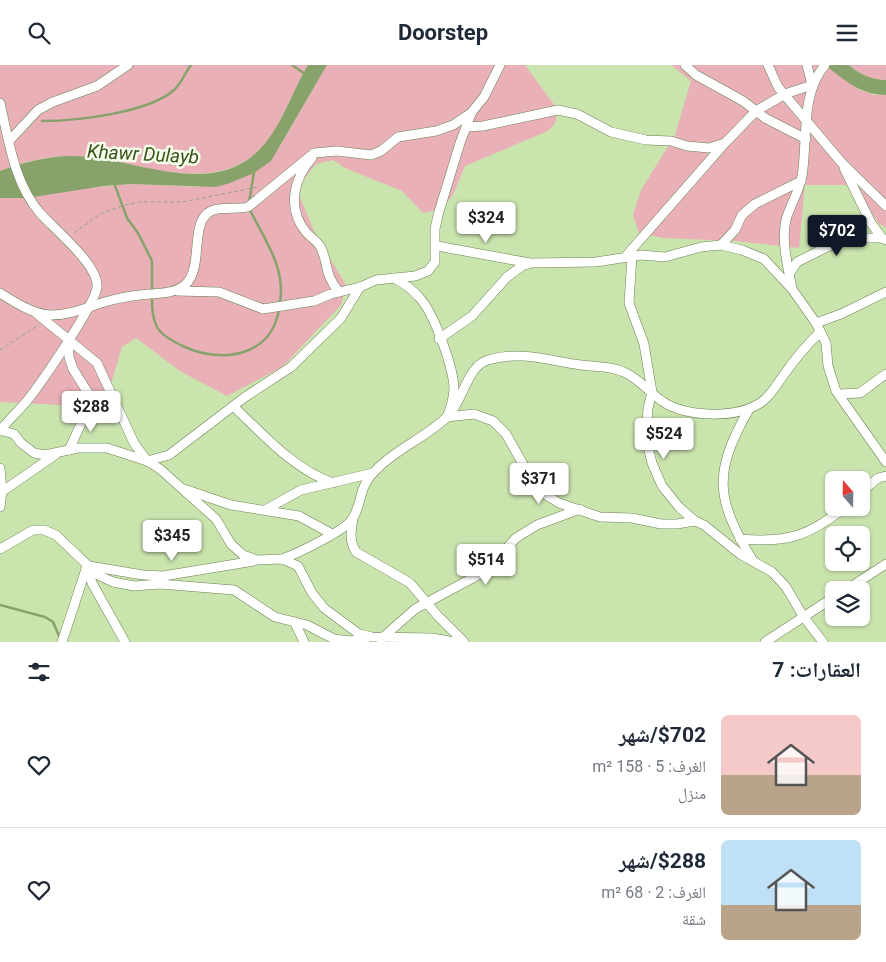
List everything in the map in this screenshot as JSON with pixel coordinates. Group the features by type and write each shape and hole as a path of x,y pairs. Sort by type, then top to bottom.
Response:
{"street":[{"path":"9,141 38,111 53,102 97,87 128,65"},
{"path":"177,291 186,284 192,275 200,222 206,214 213,210 236,210 248,207 289,175 306,158 318,153 337,151 371,155 380,151 398,137 436,131 453,125 471,113 484,97 500,65"},
{"path":"685,65 696,75 733,94 765,118 806,139"},
{"path":"768,65 785,94 841,162 886,207"},
{"path":"792,289 786,250 786,220 801,181 812,85 807,65"},
{"path":"822,68 812,85 785,94 756,111 725,143 629,256 629,303 644,343 652,393 648,408 646,439 652,463 662,486 679,507 695,521 704,525 740,554 772,572 786,587 802,616 822,642"},
{"path":"0,103 19,179 27,198 66,239 94,274 98,285 91,307 30,397 0,430 14,434 20,443 34,453 45,455 65,451 107,448 148,461 160,469 216,519 237,550 256,561"},
{"path":"466,127 483,126 558,110 577,114 596,122 611,132 646,140 671,141 687,146 709,148 725,143"},
{"path":"32,310 49,315 91,307 130,296 177,291 219,292 263,309 314,301 376,280 415,276 428,271 435,262 437,246 435,229 438,215 471,113"},
{"path":"318,153 307,164 297,181 294,195 295,211 307,234 320,247 325,269 331,283 339,292"},
{"path":"841,162 871,223 884,239"},
{"path":"721,245 736,230 742,215 755,204 801,181"},
{"path":"790,273 797,262 845,238 884,239"},
{"path":"437,246 532,263 596,262 629,256 665,257 701,247 721,245 742,250 764,259 792,289 816,323 826,343 828,366 839,395 886,462"},
{"path":"439,339 472,316 508,277 522,266 532,263"},
{"path":"394,278 407,286 420,298 439,339 451,372 454,389 453,402 447,417"},
{"path":"148,461 169,455 234,406 274,379 315,344 341,318 360,287"},
{"path":"816,323 841,314 886,291"},
{"path":"0,293 32,310 97,363 134,443 148,461"},
{"path":"464,642 426,603 410,583 356,552 352,546 350,533 363,485 396,451 447,417 461,398 476,367 485,360 501,357 553,358 580,365 611,368 626,373 662,401 682,410 707,415 749,409 762,402 774,390 804,349 820,332"},
{"path":"1,492 65,451 89,406 88,393 73,369 69,357 68,339"},
{"path":"839,395 860,393 886,374"},
{"path":"234,406 296,463 317,478 333,483"},
{"path":"749,409 729,448 722,482 724,499 740,539 753,561"},
{"path":"447,417 474,414 493,421 506,435 533,481 546,495 559,503 600,517 632,518 669,524 695,521"},
{"path":"0,468 0,507"},
{"path":"265,510 301,490 373,473"},
{"path":"870,485 886,476"},
{"path":"180,487 231,505 299,516 332,534"},
{"path":"377,639 415,609 493,567 502,552 516,538 537,525 581,509"},
{"path":"740,539 761,541 796,537 814,530 833,516"},
{"path":"87,566 143,575 164,575 256,561 282,559 298,554 332,534 353,518"},
{"path":"0,549 33,530 44,530 56,535 87,566 98,575 113,583 134,586 160,585 234,590 275,617 307,625 334,639 352,641 432,638 454,642"},
{"path":"0,541 13,543"},
{"path":"282,559 298,566 312,593 324,608 359,634 377,639"},
{"path":"860,581 886,565"},
{"path":"62,642 87,566"},
{"path":"87,566 92,583 125,642"},
{"path":"765,642 825,602"},
{"path":"295,623 304,642"}],"path":[{"path":"66,239 100,214 122,206 138,202 182,202 263,186"},
{"path":"0,350 46,321"}],"shaded area":[{"path":"0,65 308,65 279,122 265,144 256,153 236,166 214,172 191,174 71,156 35,160 0,171"},
{"path":"308,65 327,65 271,161 254,173 216,187 131,184 104,186 27,198 0,198 0,171 53,157 93,157 191,174 214,173 236,166 256,153 265,144 285,111"},
{"path":"327,65 525,65 558,110 555,123 548,131 465,166 455,191 447,203 433,211 423,213 402,191 345,168 333,160 316,164 304,179 299,195 315,233 346,285 341,305 282,367 227,396 180,371 136,338 122,347 104,407 0,402 0,198 27,198 69,190 131,184 199,187 280,146"},
{"path":"671,65 825,65 858,89 874,95 886,95 886,227 879,224 854,185 805,185 799,248 735,241 663,238 639,233 633,215 641,190 675,135 691,81"},
{"path":"825,65 849,65 866,76 886,80 886,95 869,92 853,86"},
{"path":"849,65 886,65 886,80 866,76"}],"waterway":[{"path":"42,121 92,117 147,105 174,90 191,65"},
{"path":"292,65 305,74"},
{"path":"249,203 254,172"},
{"path":"114,183 127,218 138,233 152,261 152,291"},
{"path":"249,208 277,265 280,277 280,303"},
{"path":"152,296 154,319 162,333 185,347 215,355 230,355 244,352 256,346 267,337 275,325 279,309"},
{"path":"0,605 45,617 53,622 60,638"}],"water label":[{"name":"Khawr Dulayb","path":"143,154"}]}
